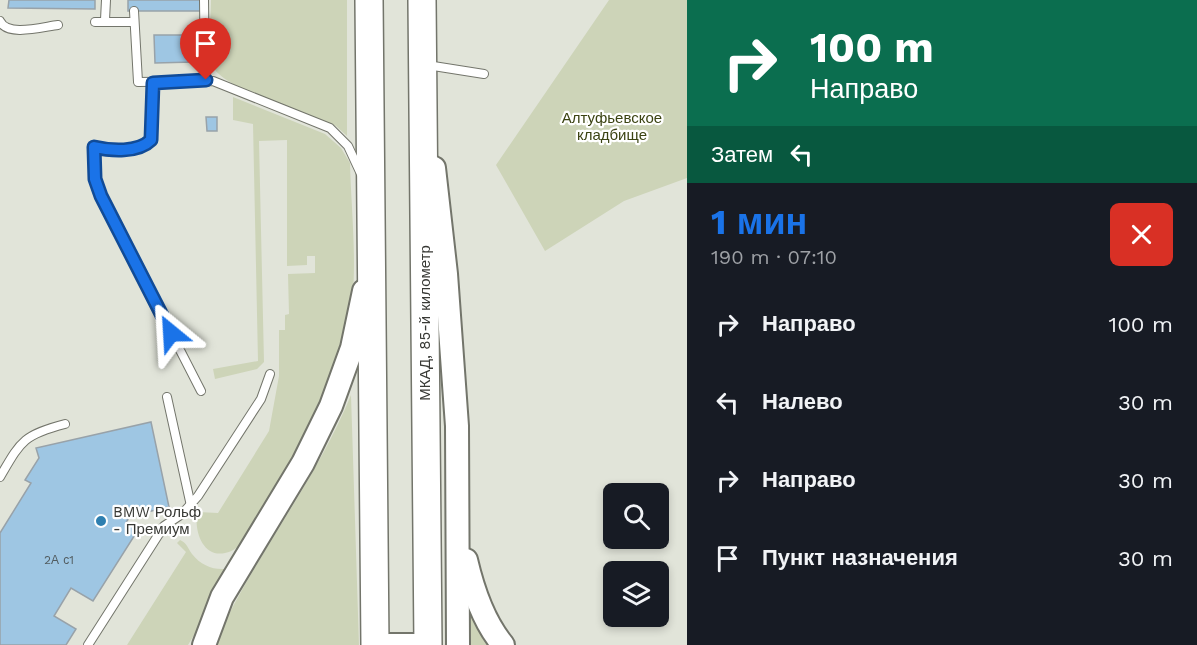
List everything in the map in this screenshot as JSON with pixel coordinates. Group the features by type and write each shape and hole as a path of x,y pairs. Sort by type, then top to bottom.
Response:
{"highway":[{"path":"369,0 375,645"},
{"name":"МКАД, 85-й километр","path":"422,0 426,645"}],"main road":[{"path":"423,69 446,274 457,426 458,645"},
{"path":"204,645 222,597 303,463 331,406 352,348 363,297 371,239"},
{"path":"458,505 470,579 486,620 503,645"},
{"path":"389,645 426,645"}],"lane":[{"path":"105,20 106,0"},
{"path":"204,0 206,80"},
{"path":"134,11 138,82 206,80 330,128 348,146 370,195"},
{"path":"95,22 105,20 134,22"},
{"path":"0,21 2,26 11,31 58,25"},
{"path":"423,69 484,74"},
{"path":"153,83 151,140 143,146 132,148 94,147 95,179 101,196 201,391"},
{"path":"88,645 164,526 190,506 261,399 270,374"},
{"path":"166,397 190,506"},
{"path":"0,477 19,445 34,432 65,424"}],"green space":[{"path":"211,0 347,0 347,136 336,126 249,92 219,74 212,65 209,42"},
{"name":"Алтуфьевское кладбище","path":"609,0 687,0 687,178 624,201 545,251 496,165"},
{"path":"233,97 325,134 341,148 350,163 354,270 351,312 347,331 339,359 317,413 246,540 231,551 217,553 210,551 201,540 197,526 198,512 218,513 269,431 279,376 279,330 285,330 285,315 289,314 288,274 315,273 315,256 307,256 307,265 287,266 287,140 259,141 264,362 257,369 215,379 213,369 258,361 253,124 233,120"},
{"path":"351,395 359,645 214,645 247,582 320,459"},
{"path":"180,540 186,544 196,559 206,566 217,569 235,567 188,645 127,645 186,552 177,543"},
{"path":"467,600 492,645 469,645"}],"building":[{"path":"9,0 95,0 95,9 8,8"},
{"path":"128,0 202,0 203,11 128,11"},
{"path":"154,35 187,35 193,40 193,62 155,63"},
{"path":"206,117 217,117 217,131 207,131"},
{"path":"151,422 169,507 130,516 126,523 138,530 93,601 71,588 54,616 76,629 66,645 0,645 0,533 31,483 25,480 39,458 36,448"}],"place":[{"name":"BMW Рольф - Премиум","path":"101,521"}],"route":[{"path":"171,333 101,196 95,179 94,147 132,148 143,146 151,140 153,83 206,80"}]}
